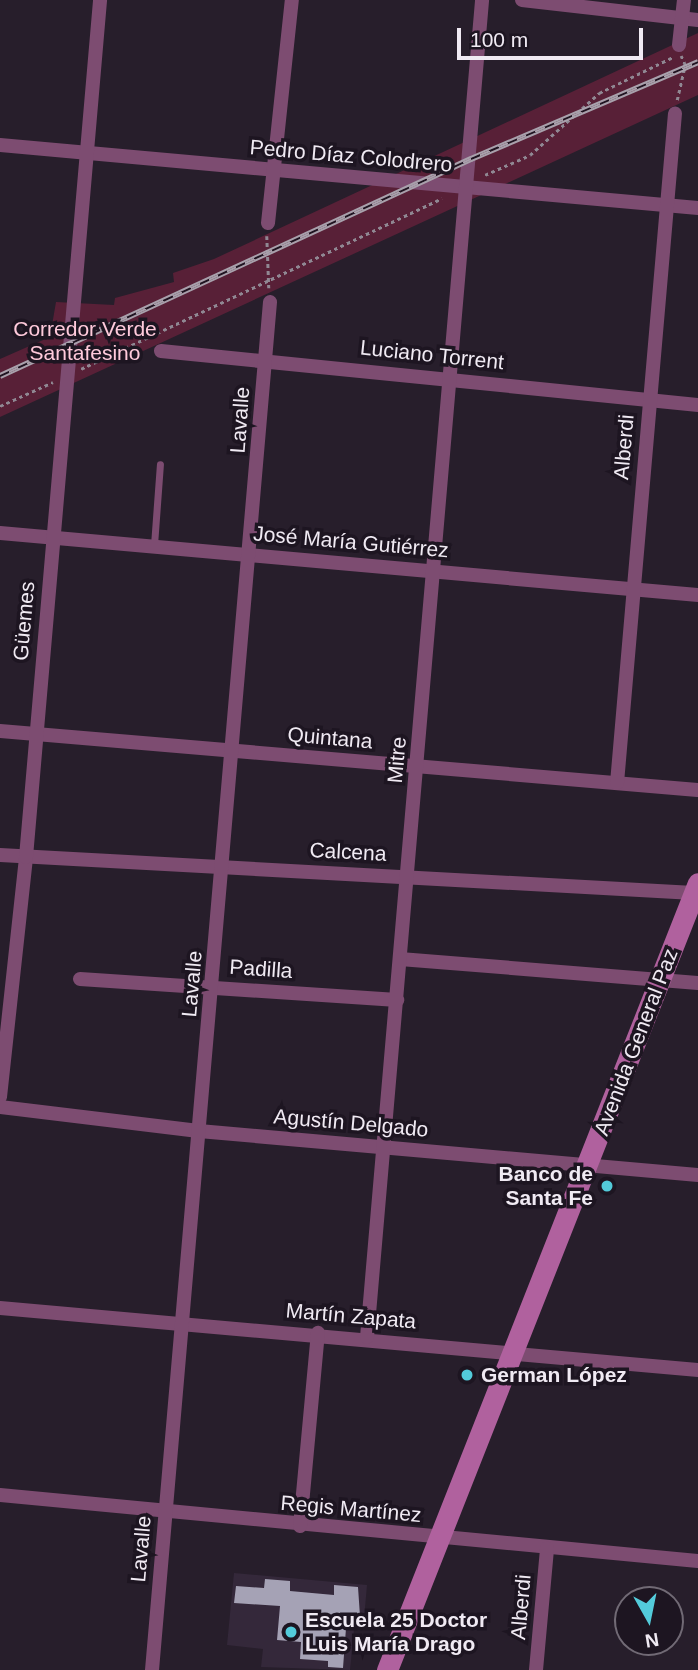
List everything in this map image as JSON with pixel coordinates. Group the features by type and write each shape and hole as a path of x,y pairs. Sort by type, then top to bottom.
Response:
{"main road":[{"name":"Avenida General Paz","path":"387,1670 589,1165 696,888"}],"street":[{"name":"Güemes","path":"0,1097 26,857 100,0"},
{"path":"268,223 292,0"},
{"name":"Mitre","path":"367,1338 469,187 482,0"},
{"path":"522,0 698,20"},
{"path":"679,45 684,0"},
{"name":"Alberdi","path":"617,783 675,114"},
{"name":"Pedro Díaz Colodrero","path":"0,145 698,208"},
{"name":"Lavalle","path":"152,1670 180,1322 251,553 270,302"},
{"name":"Luciano Torrent","path":"160,351 452,377 649,401 698,404"},
{"name":"José María Gutiérrez","path":"0,533 251,553 698,595"},
{"name":"Quintana","path":"0,731 698,790"},
{"name":"Calcena","path":"0,855 696,888"},
{"path":"400,959 698,983"},
{"name":"Padilla","path":"80,979 397,1000"},
{"name":"Agustín Delgado","path":"0,1107 199,1131 698,1175"},
{"name":"Martín Zapata","path":"0,1308 367,1338 698,1370"},
{"path":"300,1526 318,1334"},
{"name":"Regis Martínez","path":"0,1495 166,1514 698,1561"},
{"name":"Alberdi","path":"536,1670 547,1548"}],"lane":[{"path":"154,545 160,464"}],"path":[{"path":"675,114 685,65 679,45"},
{"path":"268,223 270,302"},
{"path":"0,406 184,321"}],"shaded area":[{"name":"Escuela 25 Doctor Luis María Drago","path":"234,1573 367,1585 364,1619 355,1619 350,1670 261,1667 263,1649 227,1645"}],"green space":[{"name":"Corredor Verde Santafesino","path":"698,33 698,95 0,417 0,359 50,337 56,302 114,305 115,298 174,282 173,273 214,259"}],"building":[{"path":"265,1579 290,1581 290,1591 334,1595 334,1585 358,1587 360,1616 347,1615 343,1668 328,1667 328,1661 300,1659 301,1642 277,1640 280,1606 234,1603 236,1586 264,1588"}],"railway":[{"path":"0,376 471,159 698,62"}],"place":[{"name":"Banco de Santa Fe","path":"607,1186"},
{"name":"German López","path":"467,1375"},
{"name":"Escuela 25 Doctor Luis María Drago","path":"291,1632"}]}
